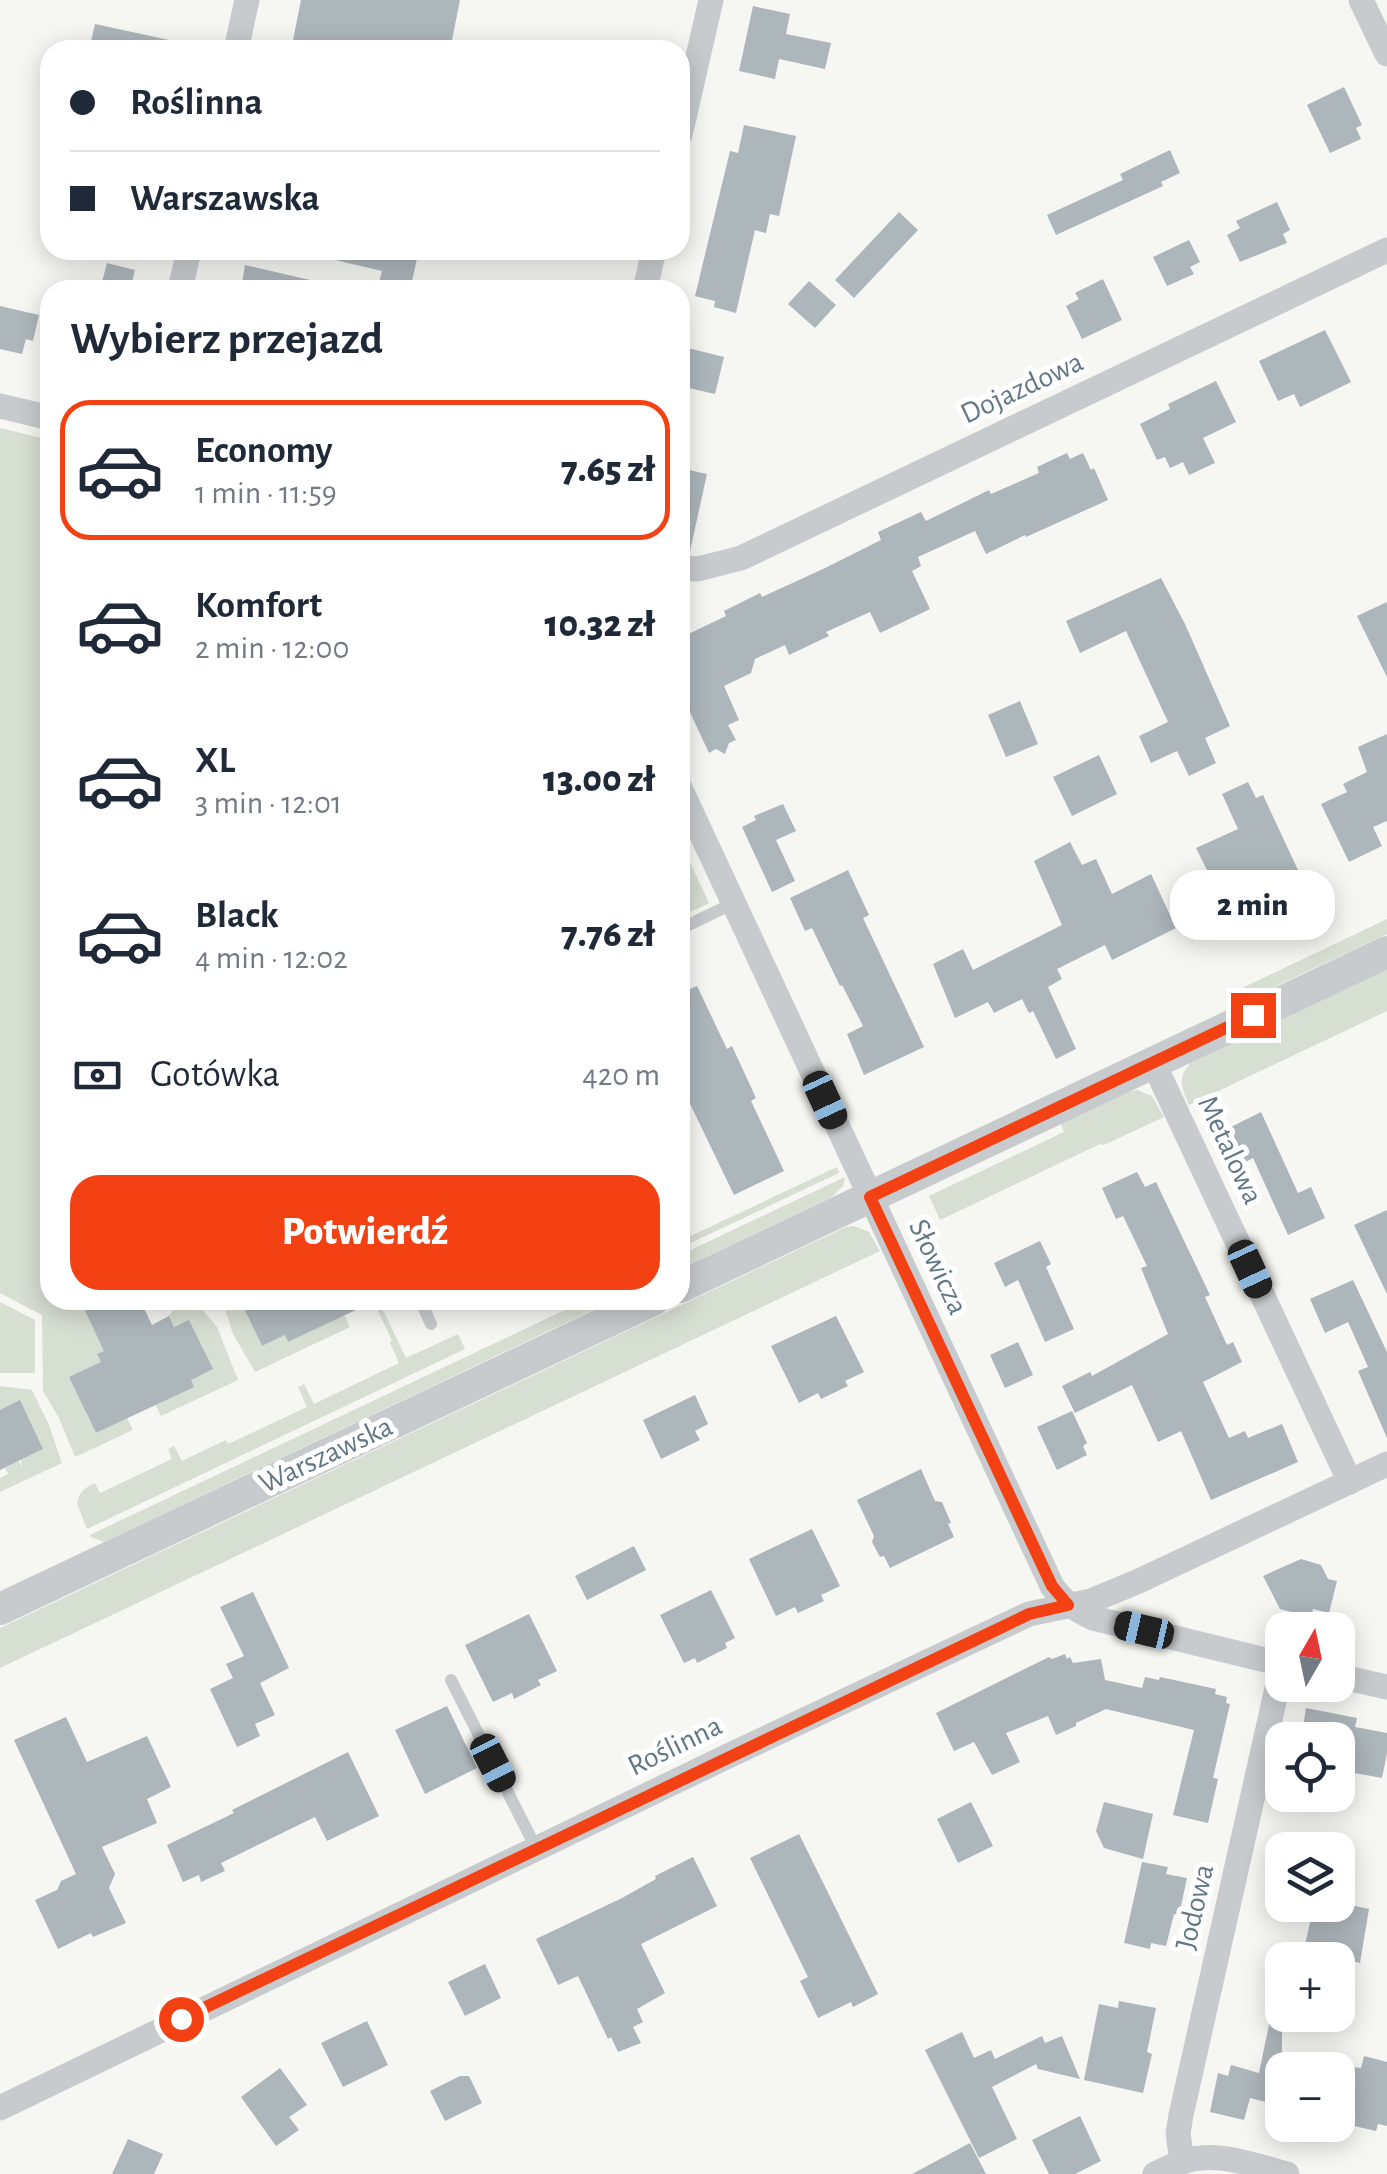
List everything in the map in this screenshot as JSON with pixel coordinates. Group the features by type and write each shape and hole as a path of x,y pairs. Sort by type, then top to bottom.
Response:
{"street":[{"path":"238,40 247,0"},
{"path":"690,91 711,0"},
{"path":"1361,0 1387,54"},
{"name":"Dojazdowa","path":"690,569 741,558 1387,250"},
{"path":"0,406 40,416"},
{"name":"Słowicza","path":"690,809 1052,1586 1068,1605"},
{"path":"690,1282 1387,952"},
{"name":"Metalowa","path":"1154,1062 1350,1482"},
{"name":"Warszawska","path":"0,1610 632,1310"},
{"name":"Roślinna","path":"0,2108 1029,1614 1091,1601 1139,1581 1387,1464"},
{"path":"1068,1605 1092,1618 1265,1661"},
{"path":"1355,1679 1387,1686"},
{"name":"Jodowa","path":"1182,2162 1178,2132 1181,2114 1274,1702"},
{"path":"1156,2174 1198,2158 1216,2158 1287,2174"}],"lane":[{"path":"690,924 734,904"},
{"path":"425,1310 431,1324"},
{"path":"451,1680 536,1848"}],"shaded area":[{"path":"0,428 40,438 40,1310 91,1310 128,1342 92,1409 86,1413 96,1433 127,1418 133,1430 75,1457 43,1391 42,1315 0,1293"},
{"path":"690,862 709,903 690,912"},
{"path":"1387,919 1387,934 1246,1000 1240,989"},
{"path":"1387,969 1387,1011 1189,1105 1182,1082 1184,1071 1193,1061"},
{"path":"1137,1090 1152,1096 1164,1117 940,1220 929,1196 1064,1132 1061,1124"},
{"path":"837,1167 839,1173 690,1243 690,1236"},
{"path":"845,1177 843,1186 832,1197 690,1264 690,1250"},
{"path":"846,1227 869,1232 880,1251 0,1668 0,1628 671,1310 690,1310 690,1301"},
{"path":"0,1302 35,1320 35,1373 0,1373"},
{"path":"173,1310 203,1310 217,1327 238,1380 161,1416 152,1398 212,1369 189,1321 174,1327 169,1316"},
{"path":"225,1310 245,1310 262,1346 285,1335 288,1342 344,1315 350,1327 255,1372 233,1334"},
{"path":"378,1310 383,1310 406,1358 458,1334 465,1349 87,1529 77,1504 81,1493 91,1485 95,1483 100,1493 172,1459 168,1449 174,1446 182,1461 307,1407 298,1387 304,1384 314,1404 399,1363"},
{"path":"565,1310 593,1310 104,1542 90,1535"},
{"path":"0,1386 32,1390 62,1463 0,1492 0,1478 8,1474 5,1468 19,1461 22,1468 21,1460 43,1449 20,1401 0,1410"}],"building":[{"path":"301,0 460,0 452,40 293,40"},
{"path":"753,6 790,14 786,34 831,43 825,69 779,59 775,79 739,71"},
{"path":"95,24 169,40 91,40"},
{"path":"1344,87 1362,125 1356,128 1361,139 1330,153 1307,105"},
{"path":"744,125 796,136 779,216 770,214 766,233 755,230 736,313 714,307 715,301 695,296 730,151 738,153"},
{"path":"1170,150 1180,173 1161,182 1163,186 1056,235 1047,215 1123,180 1120,174"},
{"path":"1277,202 1290,230 1283,234 1287,243 1240,262 1227,235 1240,228 1236,221"},
{"path":"899,212 918,230 854,298 835,280"},
{"path":"1189,240 1200,262 1190,267 1194,274 1167,286 1153,257"},
{"path":"335,260 417,260 412,280 380,280 382,271"},
{"path":"107,263 135,270 132,280 103,280"},
{"path":"245,265 310,280 243,280"},
{"path":"1103,279 1122,320 1082,339 1066,306 1079,299 1075,293"},
{"path":"809,281 836,305 815,328 788,304"},
{"path":"0,306 39,315 33,341 26,339 22,354 0,349"},
{"path":"1325,330 1351,382 1300,407 1294,394 1278,401 1259,361"},
{"path":"690,348 724,357 715,394 690,388"},
{"path":"1216,381 1236,422 1203,438 1215,463 1189,475 1183,462 1170,468 1165,457 1157,460 1140,424 1170,409 1168,404"},
{"path":"1067,453 1070,459 1083,453 1108,500 986,554 975,531 918,557 921,566 912,571 930,609 880,633 870,612 789,655 785,645 755,659 751,673 724,686 739,720 728,725 736,740 729,743 725,754 716,749 709,753 690,712 690,633 726,616 724,611 760,593 762,597 881,540 878,532 921,512 926,521 989,490 991,494 1039,473 1037,467"},
{"path":"690,470 707,474 690,551"},
{"path":"1161,578 1230,726 1205,738 1216,763 1189,776 1177,751 1151,763 1139,736 1168,722 1126,631 1080,653 1066,621"},
{"path":"1387,602 1387,677 1357,616"},
{"path":"1020,701 1038,744 1006,757 988,715"},
{"path":"1387,734 1387,821 1373,827 1382,846 1349,862 1321,804 1347,792 1343,784 1367,772 1358,747"},
{"path":"1099,755 1117,794 1072,816 1053,777"},
{"path":"1248,782 1256,798 1263,795 1304,883 1229,918 1218,894 1210,892 1205,881 1208,872 1196,848 1238,829 1222,794"},
{"path":"783,804 796,831 776,840 795,881 772,892 742,827 756,820 754,816"},
{"path":"1070,842 1082,865 1096,859 1112,894 1151,874 1176,928 1112,960 1105,945 1057,969 1062,979 1048,987 1076,1049 1056,1059 1033,1011 1029,1013 1022,999 994,1013 988,1002 955,1018 933,964 963,949 973,970 1062,925 1034,861"},
{"path":"848,870 869,915 863,918 924,1047 864,1075 847,1034 863,1026 812,928 805,931 790,898"},
{"path":"697,986 727,1049 732,1046 756,1098 751,1101 784,1171 734,1195 690,1104 690,989"},
{"path":"1261,1112 1298,1193 1311,1187 1325,1218 1288,1235 1253,1158 1245,1162 1229,1128"},
{"path":"1137,1172 1145,1187 1156,1182 1210,1295 1205,1297 1227,1345 1233,1342 1242,1362 1203,1382 1229,1438 1245,1431 1248,1438 1282,1424 1298,1462 1211,1500 1181,1431 1158,1442 1132,1385 1075,1413 1062,1386 1090,1372 1092,1376 1168,1334 1141,1268 1147,1266 1123,1216 1116,1219 1102,1188"},
{"path":"1387,1210 1387,1294 1354,1225"},
{"path":"1040,1241 1051,1264 1046,1267 1074,1329 1045,1342 1018,1280 1005,1287 994,1263"},
{"path":"1353,1280 1387,1352 1387,1438 1358,1371 1368,1367 1348,1322 1325,1333 1310,1299"},
{"path":"85,1310 145,1310 152,1325 169,1316 174,1327 189,1320 213,1369 191,1380 194,1387 96,1433 69,1377 101,1362 97,1354 104,1351"},
{"path":"245,1310 356,1310 288,1342 285,1335 262,1346"},
{"path":"836,1316 864,1372 845,1381 848,1386 821,1399 818,1393 799,1403 771,1346"},
{"path":"1018,1342 1033,1375 1005,1388 990,1355"},
{"path":"695,1395 708,1424 695,1431 700,1440 661,1459 643,1420"},
{"path":"20,1400 43,1449 0,1470 0,1410"},
{"path":"1072,1411 1087,1443 1083,1446 1087,1455 1057,1470 1037,1427"},
{"path":"921,1469 935,1501 942,1502 954,1537 890,1568 872,1542 874,1536 857,1500"},
{"path":"812,1529 840,1586 821,1595 824,1601 798,1613 795,1607 776,1616 749,1559"},
{"path":"634,1546 646,1570 587,1600 575,1576"},
{"path":"1301,1559 1321,1565 1328,1579 1337,1581 1329,1612 1280,1609 1263,1576"},
{"path":"711,1590 735,1638 725,1643 727,1648 697,1663 695,1658 684,1663 660,1615"},
{"path":"253,1592 289,1668 260,1683 275,1715 255,1724 260,1736 237,1747 210,1689 233,1678 226,1664 244,1656 220,1607"},
{"path":"529,1614 557,1671 538,1680 541,1685 514,1699 512,1693 493,1702 465,1645"},
{"path":"1065,1654 1073,1663 1101,1659 1105,1680 1142,1688 1145,1677 1160,1677 1216,1689 1215,1694 1227,1697 1226,1703 1230,1704 1213,1778 1218,1779 1208,1823 1173,1815 1194,1730 1106,1709 1056,1735 1048,1716 1006,1733 1020,1762 992,1775 974,1742 954,1751 936,1713 1049,1657"},
{"path":"447,1706 477,1768 425,1794 395,1730"},
{"path":"1306,1708 1357,1718 1355,1727 1355,1722 1304,1722"},
{"path":"66,1717 87,1762 147,1736 171,1787 147,1799 157,1823 102,1847 115,1874 109,1888 126,1923 93,1937 91,1933 58,1949 35,1900 57,1890 61,1881 76,1874 14,1740"},
{"path":"1355,1727 1387,1733 1382,1778 1355,1773"},
{"path":"348,1752 379,1816 327,1841 315,1817 221,1863 225,1871 201,1882 199,1875 183,1882 167,1845"},
{"path":"971,1802 993,1846 958,1863 937,1819"},
{"path":"1104,1802 1153,1814 1143,1859 1104,1848 1096,1831"},
{"path":"799,1834 878,1994 818,2018 800,1981 808,1977 750,1858"},
{"path":"693,1857 717,1906 641,1944 665,1993 637,2009 643,2022 633,2027 641,2043 618,2052 578,1976 558,1985 536,1939 622,1898"},
{"path":"1142,1862 1168,1867 1166,1874 1187,1878 1179,1915 1174,1914 1166,1946 1151,1943 1150,1949 1124,1943"},
{"path":"1355,1906 1369,1909 1360,1963 1355,1962 1355,1942 1306,1942 1310,1922 1355,1922"},
{"path":"485,1964 501,1998 465,2016 448,1982"},
{"path":"1119,2001 1156,2008 1147,2052 1152,2054 1143,2093 1084,2080 1099,2004 1118,2008"},
{"path":"367,2021 388,2065 343,2087 321,2043"},
{"path":"962,2032 974,2058 991,2050 995,2059 1042,2036 1045,2043 1062,2036 1080,2079 1038,2069 1036,2064 992,2087 1017,2139 979,2158 925,2050"},
{"path":"1267,2032 1282,2032 1282,2052 1265,2052 1265,2102 1250,2098 1244,2120 1210,2112 1218,2073 1228,2076 1231,2065 1259,2073"},
{"path":"1364,2056 1387,2062 1387,2126 1378,2124 1376,2131 1355,2126 1355,2067 1361,2068"},
{"path":"280,2068 307,2105 289,2117 299,2130 276,2146 241,2097"},
{"path":"460,2076 469,2076 482,2103 445,2121 430,2091"},
{"path":"1080,2116 1101,2161 1075,2174 1049,2174 1032,2140"},
{"path":"128,2139 163,2154 154,2174 112,2174"},
{"path":"970,2143 986,2174 912,2174"}],"route":[{"path":"181,2019 1029,1614 1068,1605 1052,1586 870,1197 1253,1015"}]}
